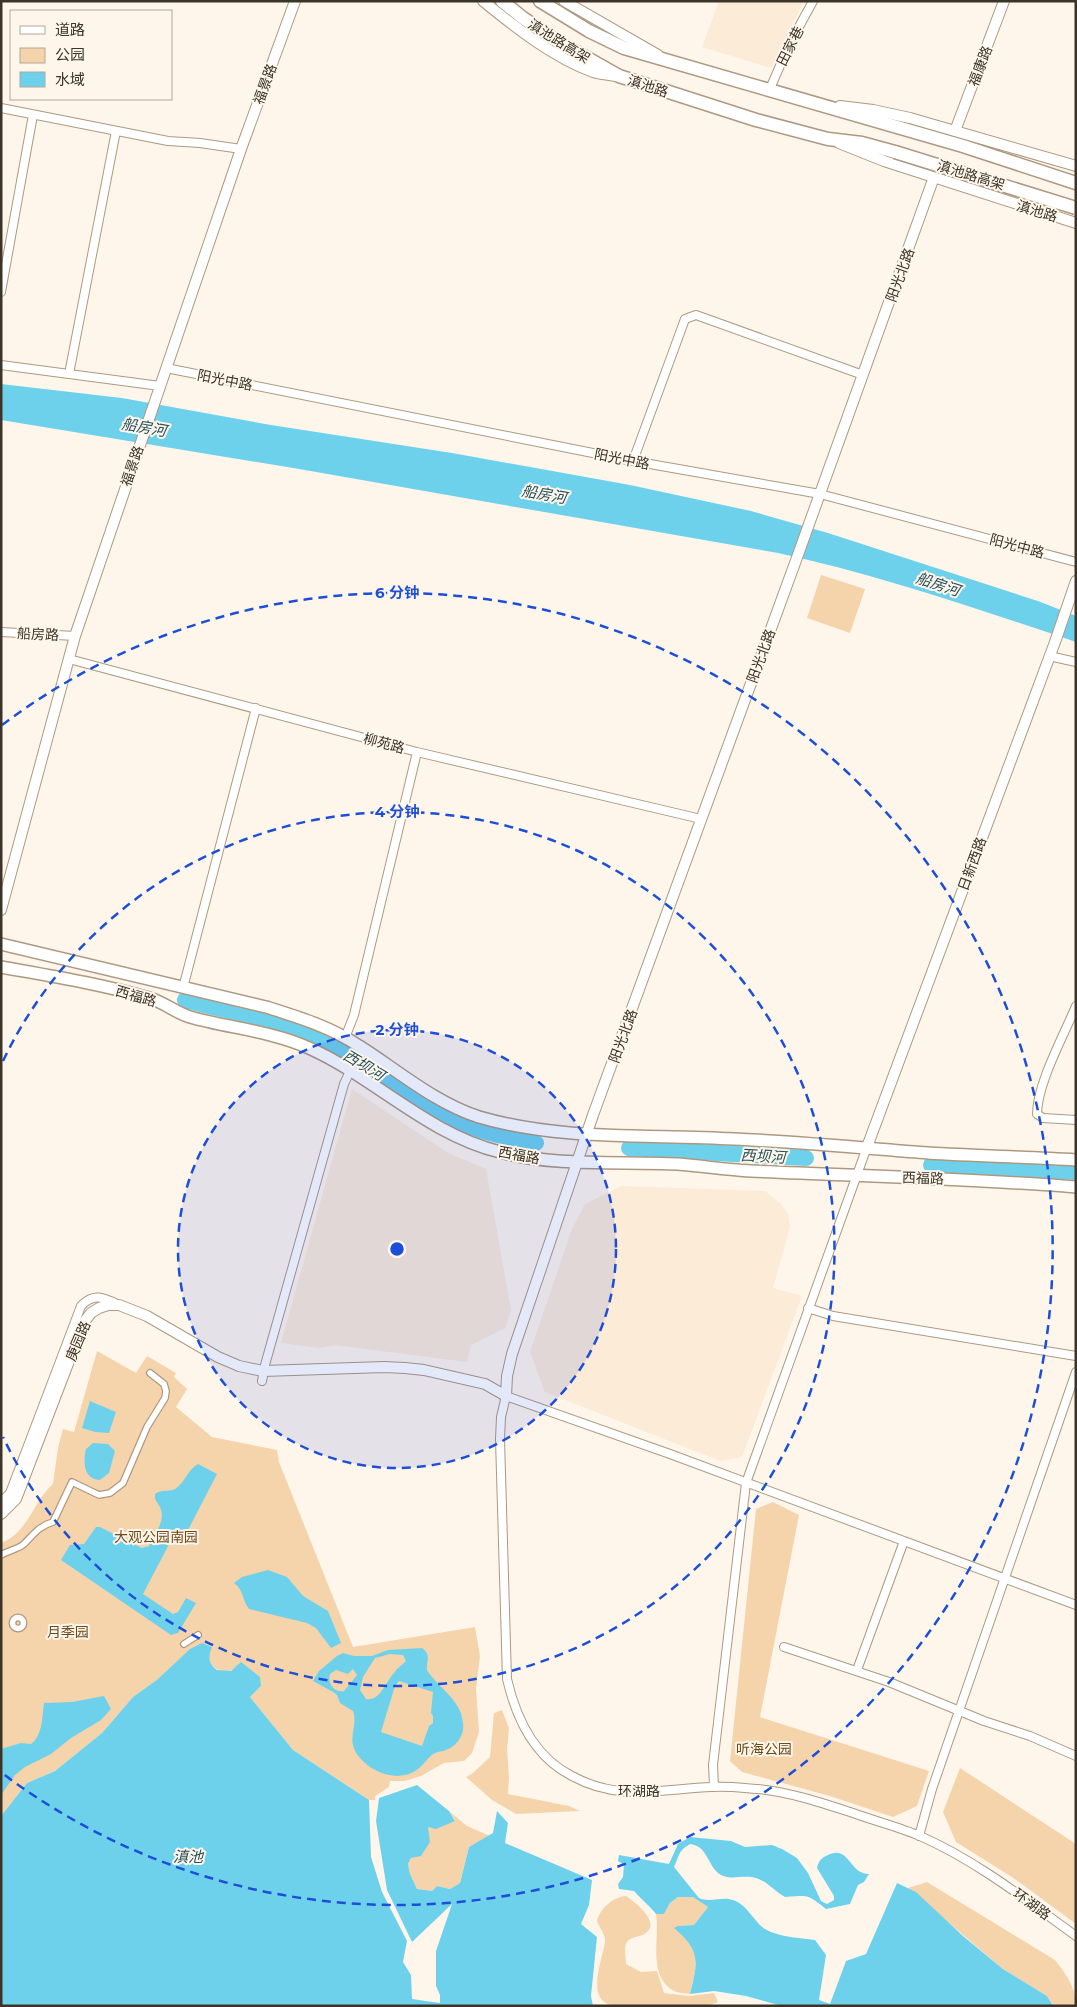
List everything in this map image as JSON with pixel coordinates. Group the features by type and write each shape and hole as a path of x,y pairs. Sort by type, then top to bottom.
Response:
{"main road":[{"name":"滇池路高架","path":"502,1 522,18 552,38 619,76"},
{"name":"滇池路高架","path":"540,1 589,32 624,48 663,58"},
{"path":"663,58 812,103"},
{"name":"滇池路","path":"619,76 756,120 828,139 862,143 894,152"},
{"name":"滇池路高架","path":"812,103 902,128 1076,183"},
{"name":"滇池路高架","path":"894,152 1076,208"},
{"name":"西福路","path":"1,944 266,1007 297,1017 325,1027 346,1038 427,1091 452,1105 477,1116 519,1126 588,1134 733,1139 867,1147 928,1153 1076,1160"},
{"name":"西福路","path":"1,968 86,982 153,999 187,1016 282,1038 309,1048 350,1071 427,1122 466,1142 500,1152 536,1159 680,1164 746,1170 1076,1187"}],"street":[{"name":"福景路","path":"1,910 75,636 241,149 295,1"},
{"name":"滇池路","path":"483,1 501,16 552,51 593,72 619,76"},
{"path":"564,1 663,58"},
{"name":"田家巷","path":"769,91 789,45 813,1"},
{"name":"福康路","path":"955,131 1004,1"},
{"path":"812,103 873,110 955,131 1076,166"},
{"path":"1,108 168,141 241,149"},
{"path":"1,292 33,114"},
{"path":"69,374 116,131"},
{"name":"滇池路","path":"828,139 934,178 1076,223"},
{"name":"阳光北路","path":"506,1396 507,1376 512,1354 593,1115 934,178"},
{"path":"633,461 685,319 696,314 863,375"},
{"path":"1,366 160,386"},
{"name":"阳光中路","path":"166,368 633,461 820,494 1076,562"},
{"name":"日新西路","path":"867,1147 1076,581"},
{"name":"船房路","path":"1,632 75,636"},
{"path":"1049,656 1076,662"},
{"name":"柳苑路","path":"69,659 416,752 701,819"},
{"path":"183,988 256,708"},
{"path":"346,1038 354,1014 416,752"},
{"path":"1076,1006 1041,1088 1037,1104 1037,1114 1044,1118 1076,1120"},
{"path":"263,1376 344,1084 350,1071"},
{"path":"714,1786 713,1765 746,1483 867,1147"},
{"path":"1,1502 10,1493 81,1306 92,1297 103,1297 155,1320 218,1357 263,1376 384,1367 405,1368 485,1384 506,1396 1076,1605"},
{"name":"庚园路","path":"1,1514 16,1499 84,1322 98,1308 108,1305 119,1305"},
{"path":"808,1308 833,1316 1076,1356"},
{"path":"919,1836 932,1789 1076,1372"},
{"path":"1,1555 22,1545 33,1532 43,1525 53,1522 72,1482 99,1495 110,1492 123,1483 147,1427 165,1398 164,1384 150,1373"},
{"name":"环湖路","path":"506,1396 500,1439 507,1679 518,1717 539,1749 554,1764 571,1776 614,1792 638,1793 714,1786 792,1795 822,1803 919,1836 966,1859 1076,1936"},
{"path":"857,1670 904,1541"},
{"path":"184,1644 198,1635"},
{"path":"784,1647 857,1670 984,1721 1030,1736 1076,1756"}],"shaded area":[{"path":"719,1 804,1 771,68 702,47"},
{"path":"352,1089 448,1153 486,1169 511,1310 505,1328 471,1345 467,1362 335,1345 319,1348 281,1343"},
{"path":"622,1186 765,1191 781,1204 788,1214 790,1227 773,1288 802,1296 742,1457 720,1461 545,1392 530,1352 572,1229 585,1204"}],"green space":[{"path":"821,575 865,589 850,633 807,618"},
{"name":"大观公园南园","path":"97,1351 136,1373 147,1356 176,1373 174,1377 187,1389 176,1407 212,1437 277,1450 279,1462 353,1647 475,1627 480,1656 476,1689 479,1732 472,1753 464,1761 444,1763 421,1776 405,1781 390,1781 389,1787 375,1796 375,1800 369,1800 293,1750 250,1697 261,1686 238,1666 229,1671 220,1671 212,1665 208,1655 158,1679 133,1697 102,1733 55,1771 27,1783 1,1816 1,1543 18,1532 40,1499 53,1484 58,1448 63,1429 74,1432"},
{"name":"听海公园","path":"773,1502 799,1515 760,1717 929,1771 917,1806 893,1817 830,1796 742,1772 730,1761 756,1509"},
{"path":"502,1710 509,1728 507,1749 508,1794 569,1806 580,1811 516,1814 492,1800 466,1777 490,1757 494,1713"},
{"path":"960,1768 1076,1844 1076,1924 1015,1879 956,1842 943,1812"},
{"path":"449,1811 467,1826 490,1836 469,1847 460,1883 450,1889 437,1886 432,1891 417,1889 410,1874 408,1864 428,1826 455,1820"},
{"path":"927,1882 1055,1960 1072,1987 1076,2006 1053,2006 1047,1996 1003,1969 908,1888"},
{"path":"626,1896 649,1918 650,1928 644,1935 630,1939 626,1944 626,1964 641,1972 657,1971 664,1993 689,1996 714,1993 718,2002 707,2006 615,2006 606,2003 600,1997 597,1989 597,1980 605,1939 597,1920 601,1911 608,1904 617,1898"},
{"path":"678,1897 693,1897 708,1907 694,1925 678,1926 696,1953 695,1972 690,1994 674,1991 660,1976 657,1966 656,1914 664,1914 670,1903"}],"water":[{"name":"船房河","path":"1,384 122,398 271,425 452,453 630,485 751,511 828,533 1038,601 1076,616 1076,642 891,582 778,553 299,469 1,420"},
{"path":"90,1401 116,1412 109,1433 95,1432 82,1428"},
{"path":"93,1443 108,1444 115,1451 109,1473 100,1480 94,1479 87,1473 85,1464 86,1449"},
{"path":"198,1464 217,1474 187,1532 177,1529 143,1594 173,1614 178,1612 186,1598 196,1603 178,1633 171,1635 61,1560 70,1545 84,1544 96,1527 100,1527 142,1548 149,1546 162,1519 161,1510 155,1498 157,1492 175,1489 182,1483 191,1469"},
{"path":"268,1570 287,1577 303,1596 328,1611 341,1643 331,1648 316,1628 307,1623 249,1609 240,1589 234,1583 242,1577"},
{"name":"滇池","path":"202,1643 212,1647 210,1659 212,1665 217,1670 231,1671 241,1662 260,1677 261,1686 250,1697 293,1750 369,1800 371,1857 382,1892 407,1941 403,1962 411,1975 412,1999 440,2003 440,1995 436,1986 436,1951 452,1904 412,1942 387,1890 376,1821 379,1798 417,1785 449,1811 455,1821 436,1829 428,1827 430,1842 421,1856 411,1858 408,1864 410,1874 417,1889 432,1891 437,1886 450,1889 460,1883 469,1847 493,1833 497,1811 508,1823 505,1843 592,1880 589,1905 581,1924 597,1937 591,1996 593,2006 1,2006 1,1816 27,1783 55,1771 102,1733 133,1697 158,1679 190,1649"},
{"path":"422,1648 428,1656 427,1670 454,1701 463,1723 463,1731 454,1746 445,1751 436,1752 415,1771 401,1776 378,1772 360,1758 355,1751 352,1739 353,1711 340,1703 337,1695 333,1692 313,1681 319,1671 343,1653 354,1656 372,1656 388,1650","holes":["390,1654 403,1655 406,1661 395,1671 379,1694 371,1699 366,1699 360,1690 363,1677 375,1658","353,1669 357,1675 344,1691 332,1687 330,1684 330,1674 336,1670 348,1674","399,1681 433,1692 431,1713 433,1723 429,1726 422,1746 381,1732 395,1686"]},
{"path":"104,1696 111,1709 101,1720 71,1738 51,1754 25,1767 15,1775 1,1795 1,1749 21,1743 31,1744 35,1740 41,1725 44,1703 72,1702"},
{"path":"690,1837 731,1841 745,1847 772,1845 782,1849 797,1858 808,1873 821,1901 827,1904 834,1900 834,1896 817,1868 822,1858 834,1853 840,1853 862,1873 869,1874 864,1882 858,1885 850,1904 826,1909 807,1897 785,1897 756,1878 722,1876 714,1869 703,1851 696,1845 690,1844 679,1854 674,1867 699,1898 707,1900 733,1900 747,1909 761,1926 770,1932 789,1937 815,1940 826,1955 819,2000 830,2004 846,1961 866,1954 897,1883 916,1892 963,1936 1003,1969 1047,1996 1053,2006 782,2006 746,1996 714,1991 690,1994 695,1973 695,1957 689,1943 674,1928 694,1925 708,1907 693,1897 678,1897 670,1903 664,1914 656,1914 634,1891 619,1889 618,1884 623,1877 624,1865 618,1861 619,1855 669,1864 678,1844"}],"waterway":[{"name":"西坝河","path":"185,1000 268,1020 317,1036 347,1051 415,1098 454,1120 481,1130 536,1143"},
{"name":"西坝河","path":"629,1148 806,1158"},
{"name":"西坝河","path":"931,1165 1076,1172"}],"park label":[{"name":"月季园","path":"68,1632"}]}
